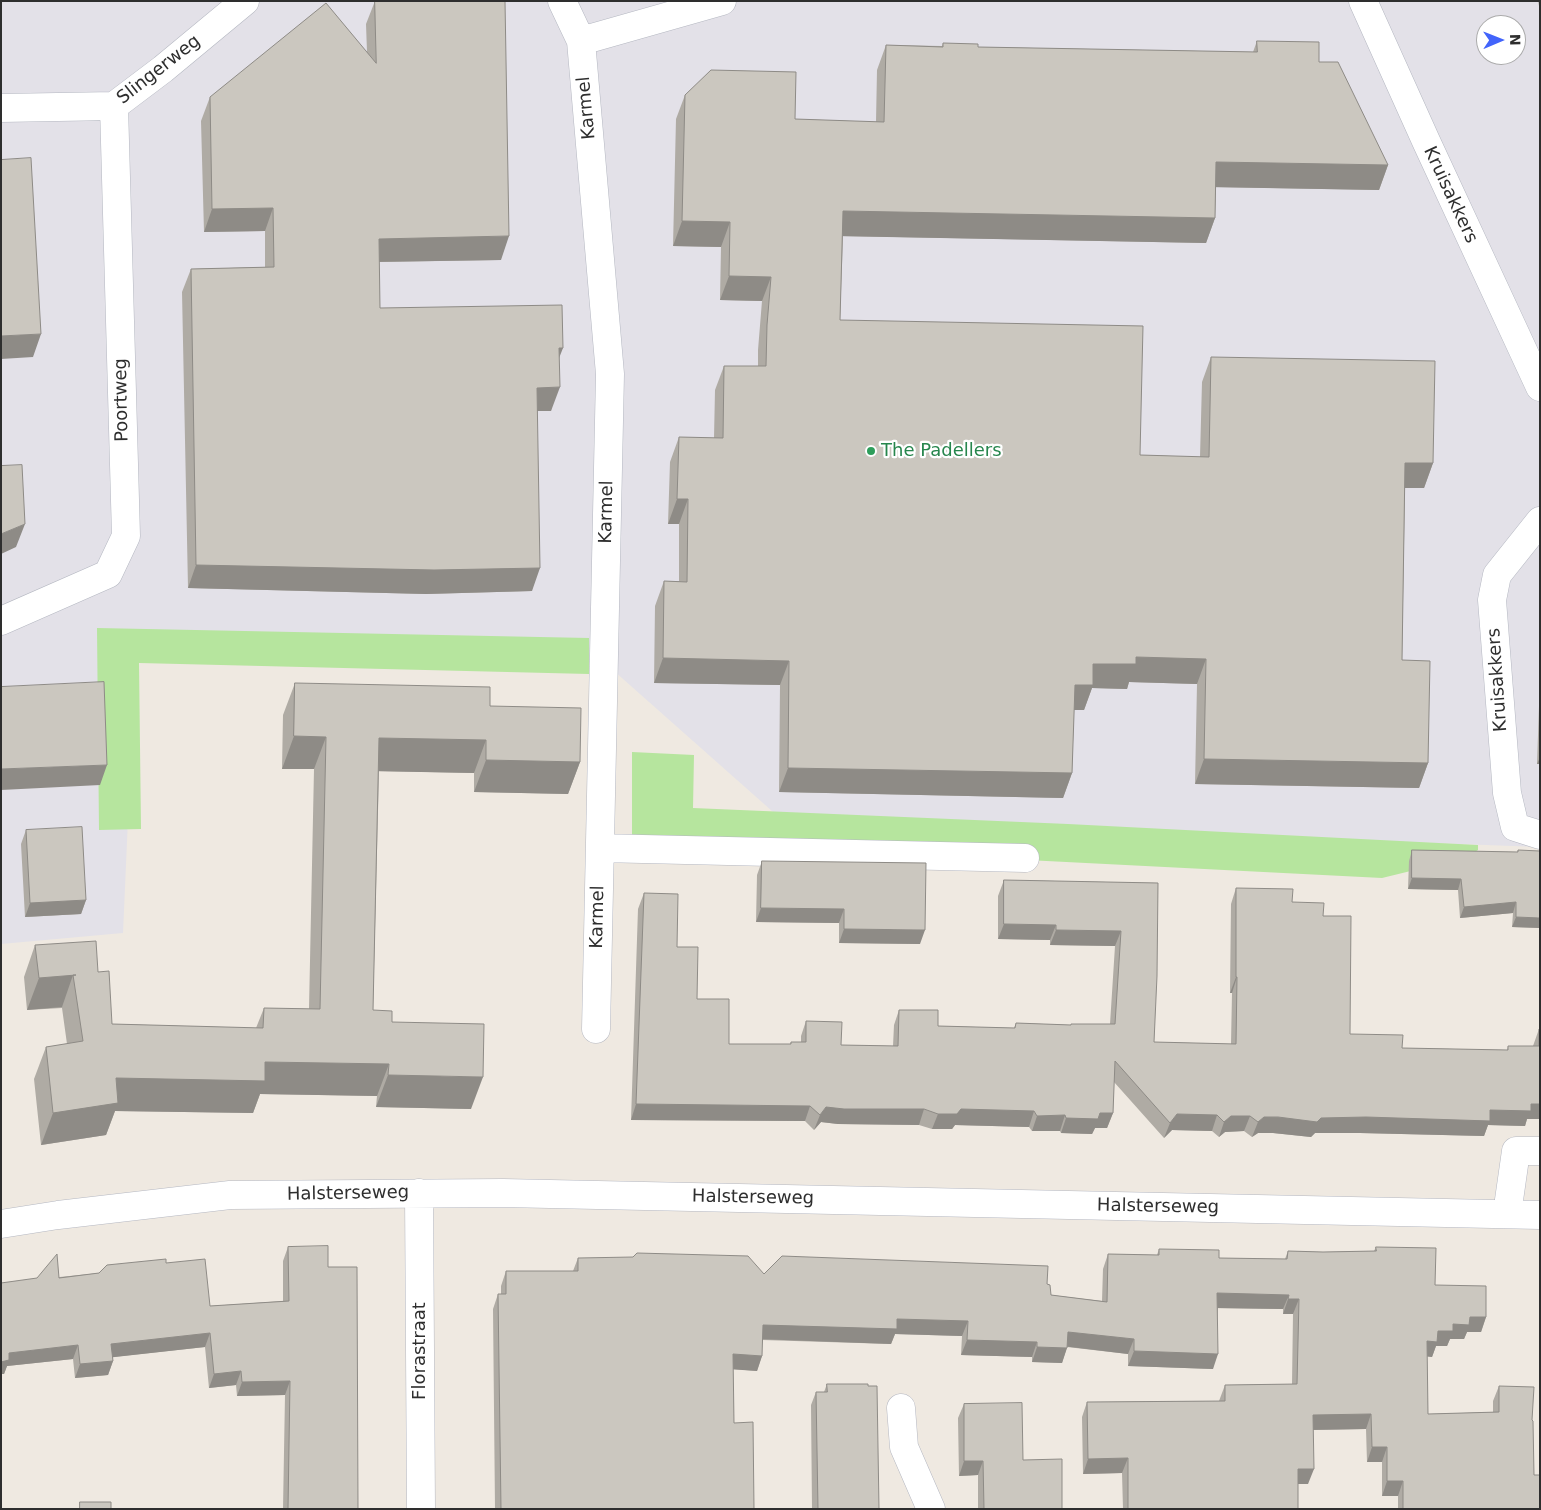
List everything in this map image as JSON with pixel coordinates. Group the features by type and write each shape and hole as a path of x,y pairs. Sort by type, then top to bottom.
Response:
{"street":[{"name":"Slingerweg","path":"1,108 114,106 245,1"},
{"name":"Karmel","path":"562,1 581,41 610,374 596,1029"},
{"path":"581,41 722,1"},
{"name":"Kruisakkers","path":"1363,1 1540,387"},
{"name":"Poortweg","path":"1,621 108,574 126,536 114,106"},
{"name":"Kruisakkers","path":"1540,521 1497,575 1492,600 1507,793 1515,827 1540,835"},
{"path":"600,848 1025,858"},
{"path":"1507,1214 1516,1151 1540,1151"},
{"name":"Halsterseweg","path":"1,1224 58,1215 230,1195 419,1193 503,1193 1540,1214"},
{"name":"Florastraat","path":"419,1193 421,1509"},
{"path":"901,1408 904,1447 931,1509"}],"shaded area":[{"path":"1,1 1540,1 1540,847 781,819 605,663 135,658 123,933 1,944"}],"green space":[{"path":"97,628 589,638 589,674 139,663 141,829 99,830"},
{"path":"632,752 694,755 693,808 1068,824 1478,845 1478,850 1468,857 1382,878 632,840"}],"building":[{"path":"375,1 505,1 509,236 379,239 380,308 562,305 563,348 559,348 560,387 537,388 540,568 434,570 196,565 191,269 274,267 273,208 212,209 210,97 326,3 376,63"},
{"path":"1257,41 1319,42 1319,62 1338,62 1388,165 1216,162 1215,218 843,211 840,320 1143,326 1140,455 1209,457 1211,357 1435,361 1433,463 1405,463 1402,660 1430,661 1428,763 1204,759 1206,659 1136,657 1136,664 1093,664 1093,685 1075,685 1072,773 788,768 789,661 663,658 664,581 687,582 688,499 677,499 679,437 723,438 724,366 766,366 771,277 729,276 730,222 682,221 685,95 711,70 796,72 795,119 884,122 886,45 943,47 943,43 978,44 978,47 1257,52"},
{"path":"31,158 41,334 1,336 1,160"},
{"path":"22,465 25,524 1,534 1,466"},
{"path":"104,682 107,765 1,769 1,687"},
{"path":"295,683 490,687 490,706 581,708 580,762 486,760 486,740 379,738 373,1010 392,1011 392,1022 484,1024 483,1077 388,1075 389,1064 265,1062 265,1081 116,1078 118,1103 53,1113 46,1047 83,1041 73,975 39,978 35,945 96,941 98,972 109,971 112,1024 263,1028 264,1008 320,1009 326,737 294,736"},
{"path":"82,827 86,900 30,903 26,830"},
{"path":"1412,850 1540,851 1540,918 1516,917 1516,902 1464,907 1461,879 1412,878"},
{"path":"762,861 926,863 925,930 844,929 844,909 761,908"},
{"path":"1004,880 1158,883 1154,1042 1236,1044 1236,888 1293,889 1292,902 1324,903 1323,916 1351,916 1350,1034 1403,1035 1402,1048 1508,1050 1508,1046 1539,1046 1540,1029 1540,1104 1531,1104 1531,1111 1490,1110 1490,1121 1366,1117 1321,1118 1317,1122 1264,1117 1258,1122 1250,1116 1231,1116 1224,1122 1217,1115 1177,1114 1170,1123 1115,1061 1113,1113 1100,1113 1098,1119 1066,1118 1065,1115 1037,1116 1034,1111 961,1109 957,1114 938,1114 924,1109 844,1109 826,1107 820,1115 810,1106 636,1104 644,893 678,894 677,947 698,947 697,999 729,999 729,1044 791,1044 791,1042 806,1042 806,1021 842,1022 841,1045 898,1046 899,1010 938,1010 938,1026 1015,1028 1016,1023 1115,1024 1121,931 1056,930 1056,925 1004,924"},
{"path":"328,1246 328,1267 357,1267 358,1509 288,1509 290,1381 242,1382 241,1371 214,1374 210,1333 111,1344 113,1361 80,1364 78,1345 9,1353 9,1360 1,1362 1,1283 37,1278 57,1254 59,1278 99,1273 107,1265 166,1259 166,1263 205,1259 210,1306 289,1301 288,1247"},
{"path":"1376,1247 1436,1248 1435,1285 1486,1286 1486,1317 1470,1317 1469,1325 1453,1324 1453,1331 1438,1331 1437,1342 1427,1341 1428,1414 1499,1412 1499,1386 1534,1387 1532,1420 1534,1475 1540,1475 1540,1509 1403,1509 1403,1481 1387,1481 1387,1447 1372,1447 1371,1414 1313,1415 1314,1469 1298,1469 1298,1509 1128,1509 1128,1458 1088,1459 1087,1402 1225,1401 1225,1385 1297,1384 1299,1299 1288,1299 1289,1295 1217,1293 1218,1354 1134,1351 1134,1339 1068,1332 1067,1348 1037,1347 1037,1342 967,1340 968,1321 897,1319 897,1329 763,1325 762,1356 733,1354 734,1423 753,1422 754,1509 501,1509 498,1294 506,1294 506,1271 578,1271 578,1258 633,1257 637,1253 748,1256 764,1274 782,1256 1048,1266 1047,1284 1050,1285 1051,1295 1107,1302 1108,1254 1159,1255 1159,1249 1219,1250 1219,1258 1287,1259 1288,1251 1376,1251"},
{"path":"827,1384 868,1384 868,1386 877,1386 879,1509 818,1509 816,1392 827,1392"},
{"path":"1022,1403 1023,1460 1062,1459 1062,1509 984,1509 983,1461 964,1461 964,1404"},
{"path":"80,1502 111,1502 111,1509 80,1509"}],"place":[{"name":"The Padellers","path":"871,451"}]}
